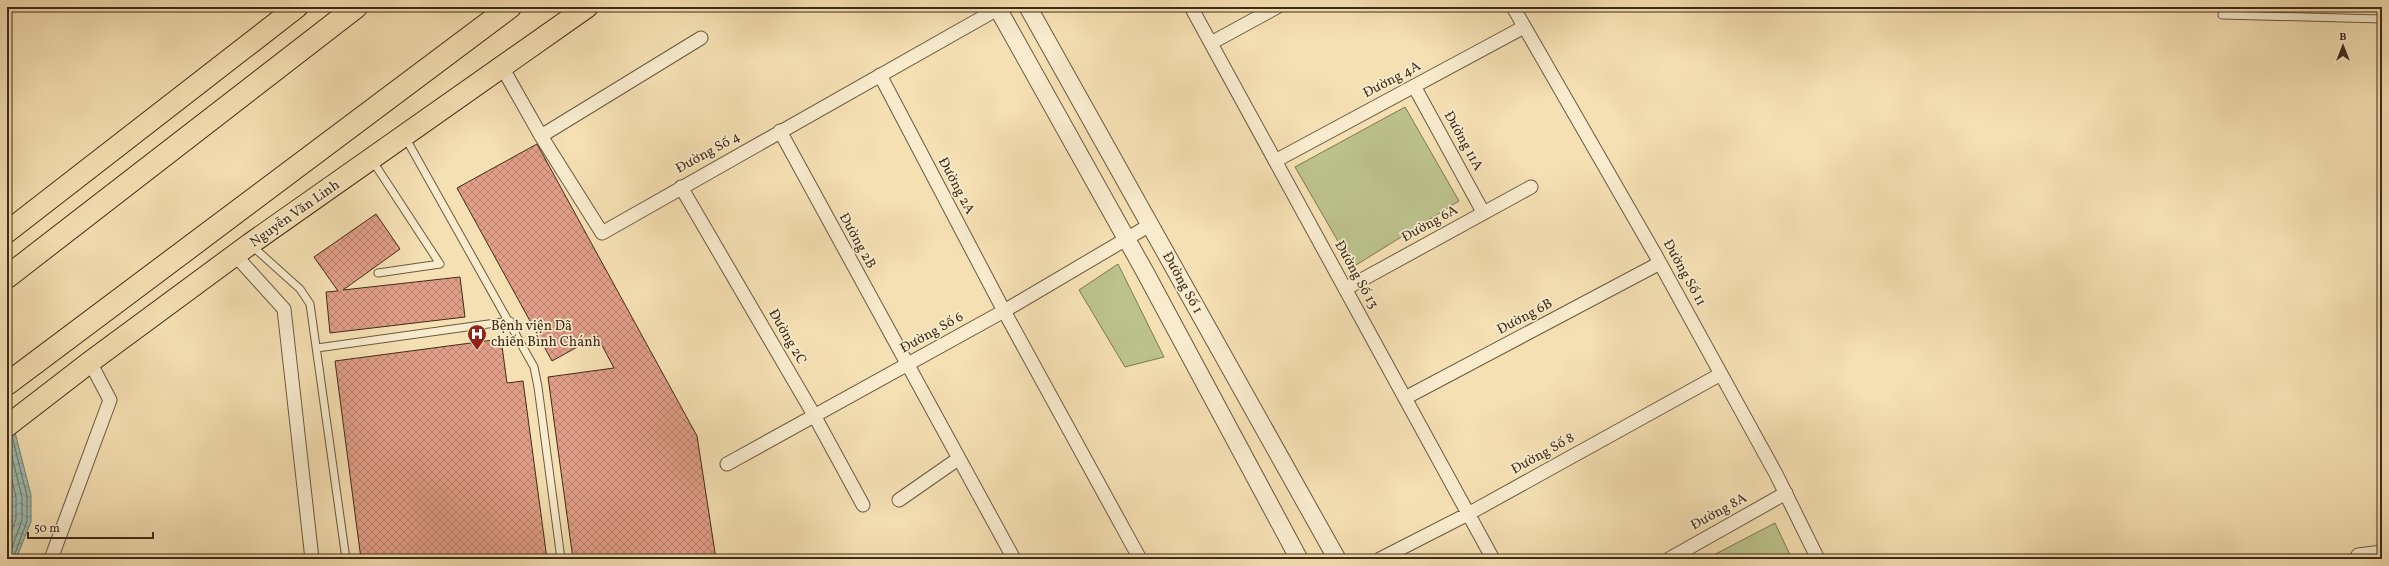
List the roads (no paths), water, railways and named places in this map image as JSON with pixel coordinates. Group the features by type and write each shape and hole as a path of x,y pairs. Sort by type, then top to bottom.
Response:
{"highway":[{"path":"7,277 356,7"},
{"path":"15,379 510,7"}],"main road":[{"path":"14,227 297,7"},
{"name":"Nguyễn Văn Linh","path":"7,426 90,362 243,250 587,7"}],"street":[{"name":"Đường Số 1","path":"1028,7 1337,559"},
{"name":"Đường Số 13","path":"1191,7 1492,559"},
{"path":"1211,43 1277,7"},
{"name":"Đường Số 11","path":"1513,7 1660,263 1786,493 1818,559"},
{"name":"Đường Số 4","path":"502,67 542,136 602,232 999,8"},
{"name":"Đường Số 1","path":"999,8 1126,238 1299,559"},
{"name":"Đường 4A","path":"1275,161 1524,27"},
{"path":"542,136 701,38"},
{"name":"Đường 2A","path":"880,75 1004,311 1140,559"},
{"name":"Đường 11A","path":"1414,86 1483,212"},
{"name":"Đường 2B","path":"780,131 1014,559"},
{"name":"Đường 2C","path":"681,187 814,415 863,505"},
{"name":"Đường 6A","path":"1345,289 1531,187"},
{"name":"Đường Số 6","path":"727,464 1004,311 1150,225"},
{"path":"243,250 284,309 312,559"},
{"name":"Đường 6B","path":"1405,398 1660,263"},
{"path":"51,559 110,400 90,362"},
{"name":"Đường Số 8","path":"1380,559 1468,514 1721,374"},
{"path":"899,500 958,459"},
{"name":"Đường 8A","path":"1669,559 1786,493"},
{"path":"2358,554 2382,552"}],"lane":[{"path":"2222,15 2382,19"},
{"path":"405,137 510,322 536,377 561,559"},
{"path":"372,160 440,264 378,273"},
{"path":"243,250 305,294 312,310 346,559"},
{"path":"317,348 510,322"}],"water":[{"path":"7,401 31,495 31,522 16,559 7,559"}],"place":[{"name":"Bệnh viện Dã chiến Bình Chánh","path":"477,351"}]}
